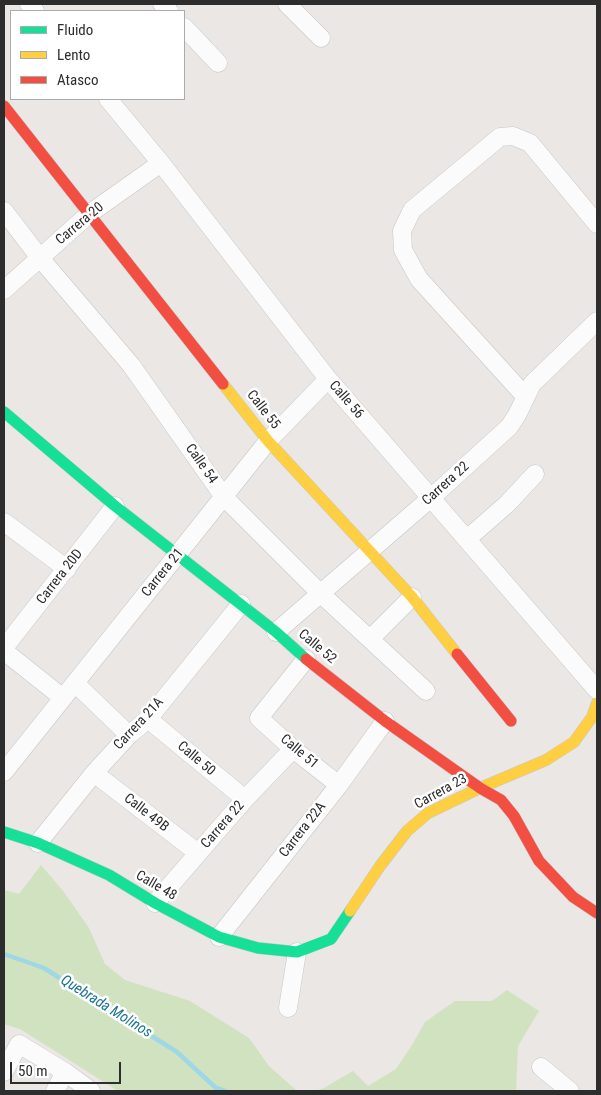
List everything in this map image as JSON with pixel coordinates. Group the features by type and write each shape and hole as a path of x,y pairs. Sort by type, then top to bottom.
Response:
{"street":[{"path":"287,4 321,38"},
{"path":"185,28 218,63"},
{"name":"Calle 56","path":"109,100 161,162 328,379 597,690"},
{"name":"Calle 55","path":"4,106 268,441 412,597 511,721"},
{"path":"525,396 420,279 403,250 402,231 412,210 500,137 513,136 530,142 597,224"},
{"name":"Carrera 20","path":"4,290 89,214 161,162"},
{"name":"Calle 54","path":"4,211 40,258 131,364 224,497 320,593 426,691"},
{"name":"Carrera 22","path":"276,632 432,497 509,427 532,384 597,321"},
{"name":"Carrera 21","path":"4,772 268,441 328,379"},
{"name":"Calle 52","path":"4,412 115,506 241,604 306,659 386,722 480,788 501,800 514,816 540,861 573,898 597,913"},
{"path":"467,539 507,504 536,474"},
{"name":"Carrera 20D","path":"4,649 115,506"},
{"path":"7,531 67,569"},
{"path":"370,639 412,597"},
{"name":"Carrera 21A","path":"38,843 94,773 129,735 148,718 241,604"},
{"path":"4,649 63,698"},
{"name":"Calle 51","path":"306,659 259,718 293,749 339,785"},
{"path":"74,683 129,735"},
{"name":"Carrera 23","path":"297,952 331,938 406,831 428,813 546,760 574,742 592,717 597,703"},
{"name":"Calle 50","path":"148,718 245,799"},
{"name":"Carrera 22A","path":"219,936 339,785 386,722"},
{"name":"Carrera 22","path":"155,903 245,799 293,749"},
{"name":"Calle 49B","path":"94,773 198,853"},
{"name":"Calle 48","path":"4,832 38,843 109,875 155,903 219,936 258,948 297,952"},
{"path":"288,1008 297,952"},
{"path":"4,1072 20,1044 91,1091"},
{"path":"542,1067 570,1091"},
{"path":"54,1091 65,1072"}],"green space":[{"path":"41,865 64,892 89,928 105,964 125,980 190,1001 249,1038 269,1066 297,1091 118,1091 20,1029 4,1024 4,890 19,894"},
{"path":"507,990 539,1011 518,1046 516,1091 315,1091 324,1088 353,1071 368,1086 396,1069 425,1022 455,1001 492,1001"}],"waterway":[{"name":"Quebrada Molinos","path":"4,954 44,968 177,1052 216,1088 225,1091"}],"traffic: fast":[{"path":"4,412 115,506 276,632 306,659"},
{"path":"4,832 38,843 109,875 155,903 219,937 258,948 297,952 331,939 350,911"}],"traffic: slow":[{"path":"223,384 268,441 412,597 457,654"},
{"path":"350,911 380,866 407,831 428,813 546,760 574,742 592,717 597,703"}],"traffic: jam":[{"path":"4,106 223,384"},
{"path":"457,654 511,721"},
{"path":"306,659 385,721 480,788 501,800 514,816 539,861 573,897 597,913"}]}
